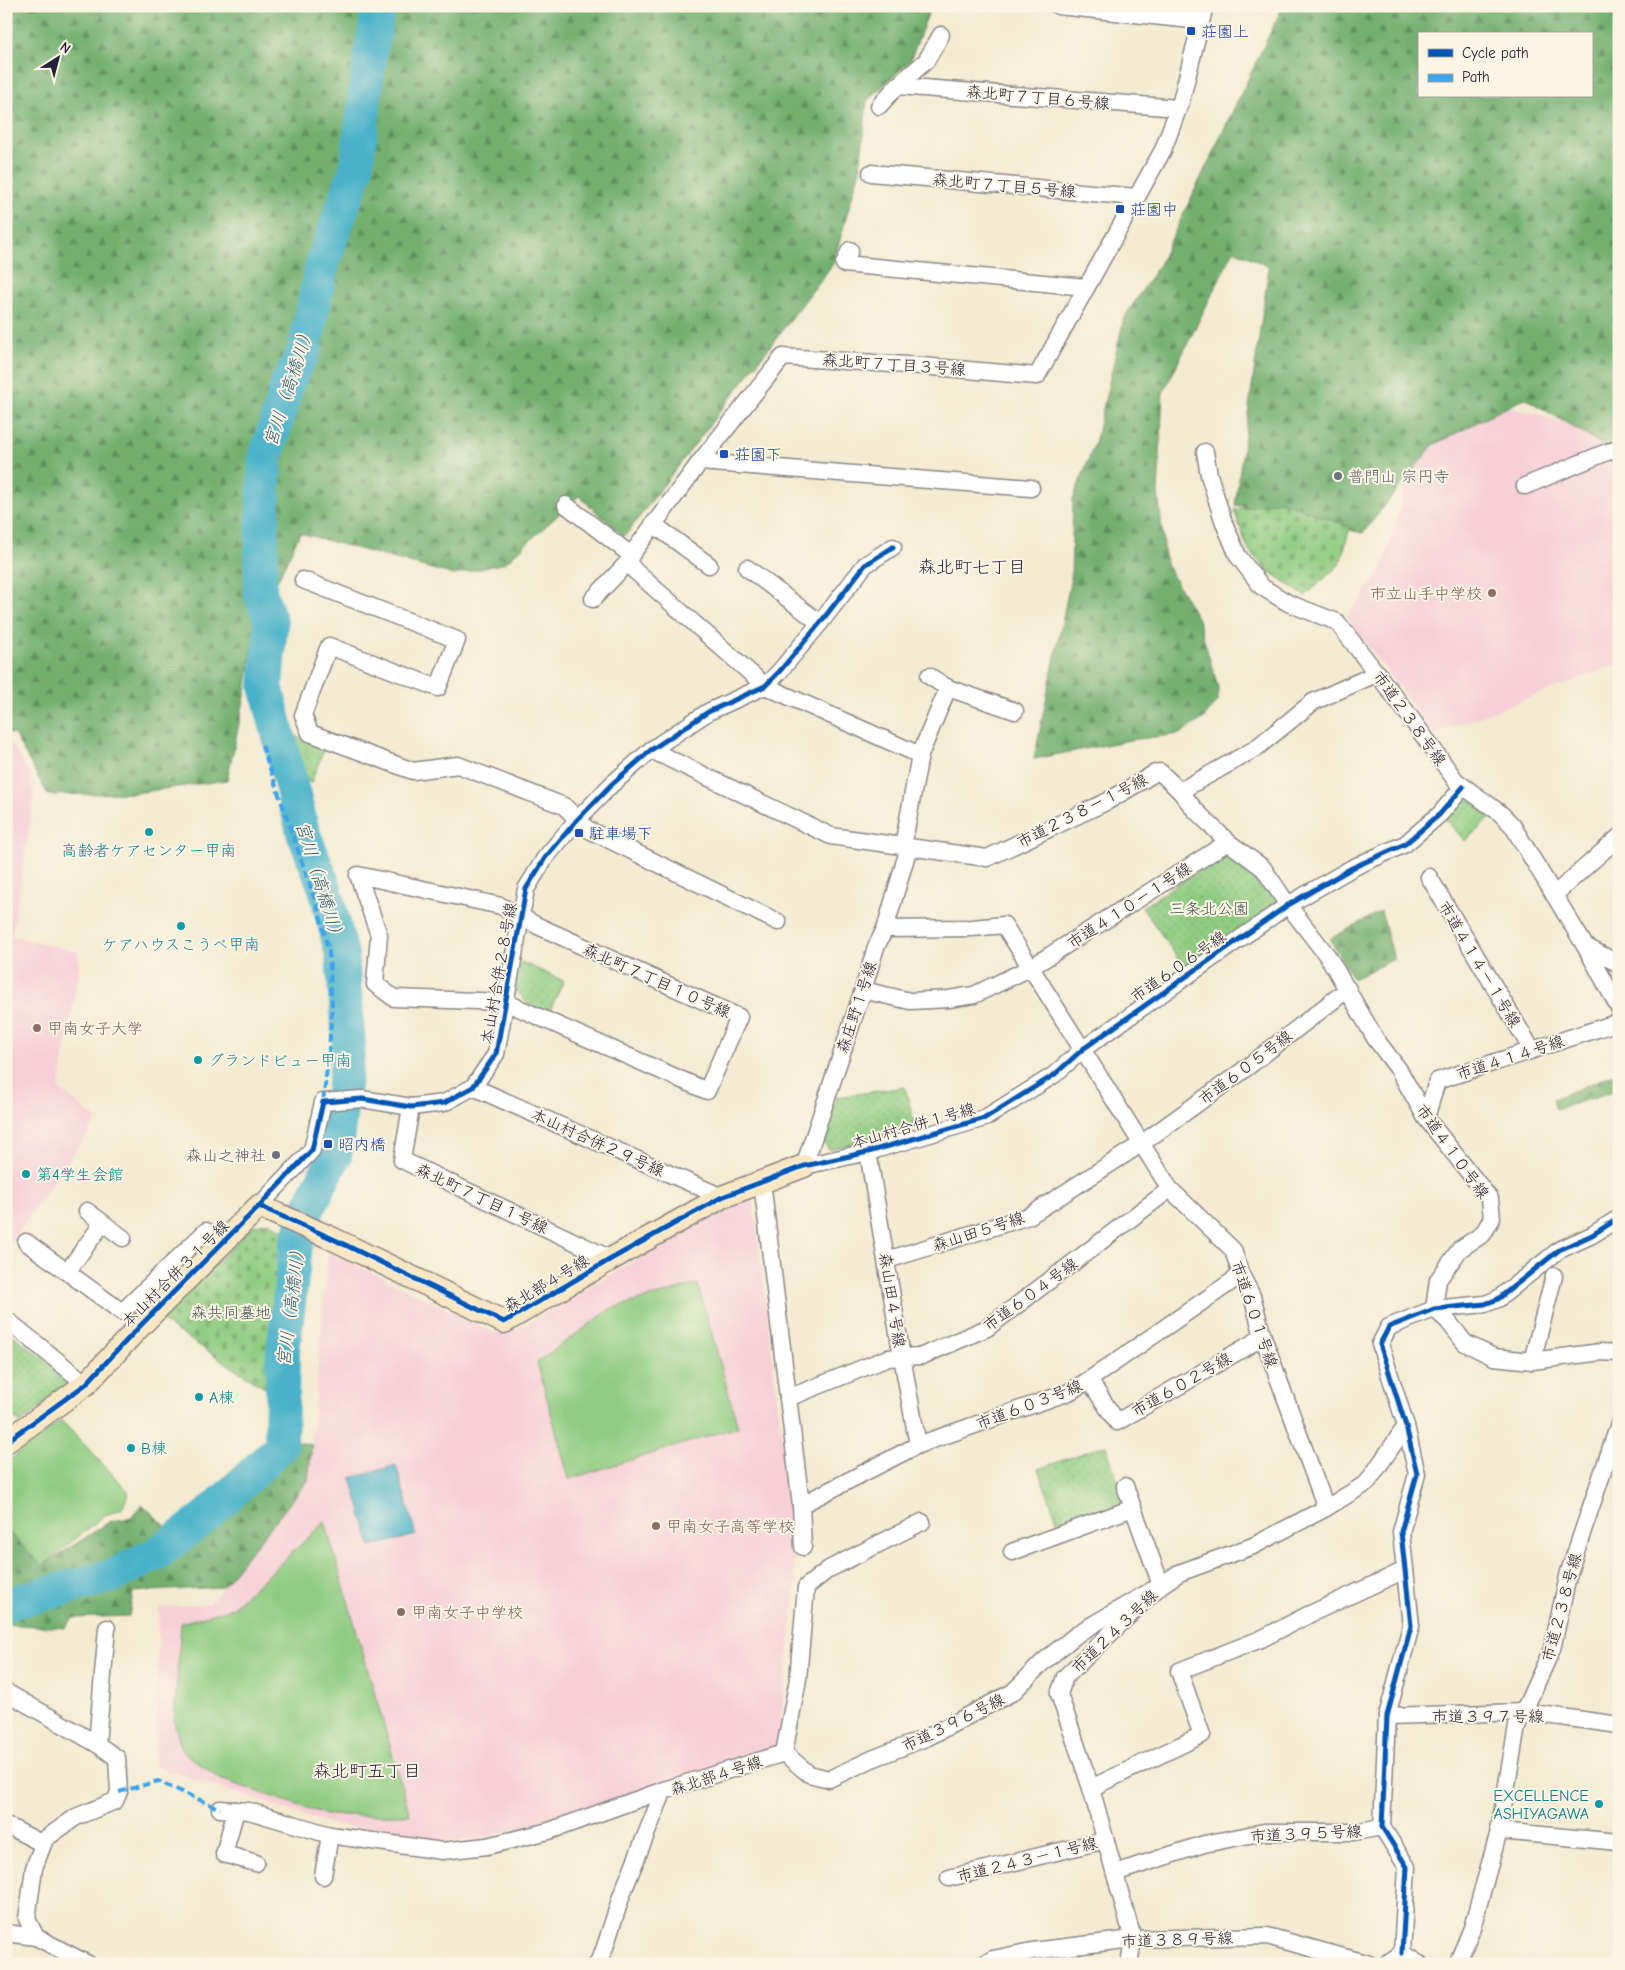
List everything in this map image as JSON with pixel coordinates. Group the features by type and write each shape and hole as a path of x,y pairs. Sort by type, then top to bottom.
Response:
{"street":[{"path":"1058,6 1203,14"},
{"name":"森北町７丁目３号線","path":"593,599 629,558 700,462 783,356 1037,376 1163,150 1178,108 1203,14"},
{"path":"879,106 926,61 941,35"},
{"name":"森北町７丁目６号線","path":"898,86 1178,108"},
{"name":"森北町７丁目５号線","path":"871,171 1136,197"},
{"path":"850,250 844,264 1086,287"},
{"path":"1525,486 1606,452 1619,450"},
{"name":"市道２３８号線","path":"1206,452 1209,475 1224,523 1238,556 1262,587 1288,603 1337,622 1378,673 1456,781 1500,813 1512,825 1585,946"},
{"path":"700,462 1031,488"},
{"path":"566,505 629,558 635,572 765,686 920,755"},
{"path":"653,524 709,565"},
{"name":"本山村合併２８号線","path":"362,1099 411,1108 444,1103 473,1087 496,1054 526,889 545,858 577,820 611,785 651,750 708,712 765,686 820,624 865,565 893,547"},
{"path":"747,568 820,624"},
{"path":"303,580 457,640 438,688 329,646 303,715 310,733 413,771 458,765 564,806 587,829 778,922"},
{"path":"1180,791 1254,749 1313,702 1378,673"},
{"path":"929,676 948,688 1015,711"},
{"name":"森庄野１号線","path":"804,1166 876,947 885,929 906,847 920,755 948,688"},
{"path":"651,750 831,836 906,847"},
{"name":"市道２３８－１号線","path":"906,847 987,858 1108,801 1155,773 1160,772 1180,791"},
{"name":"市道６０６号線","path":"1083,1049 1288,905 1352,868 1405,844 1440,814 1463,787"},
{"name":"市道４１０号線","path":"1180,791 1195,810 1228,842 1263,868 1288,905 1329,958 1375,1038 1398,1070 1426,1118 1490,1199 1492,1218 1483,1234 1460,1249 1438,1280 1434,1308"},
{"path":"1554,895 1619,837"},
{"name":"市道４１０－１号線","path":"863,990 910,1001 949,999 974,995 1030,968 1228,842"},
{"path":"505,1002 394,998 375,984 379,935 358,875 501,906 520,917"},
{"name":"市道４１４－１号線","path":"1429,877 1532,1050"},
{"name":"森北町７丁目１０号線","path":"505,1002 707,1091 739,1018 520,917"},
{"name":"市道６０１号線","path":"885,929 972,928 1004,925 1170,1189 1233,1250 1241,1274 1252,1296 1263,1337 1326,1508"},
{"path":"1585,946 1619,964"},
{"path":"1585,946 1619,1008"},
{"name":"市道６０５号線","path":"1141,1144 1241,1072 1348,989"},
{"name":"市道４１４号線","path":"1426,1118 1437,1081 1619,1022"},
{"name":"本山村合併１号線","path":"762,1182 804,1166 868,1152 985,1118 1054,1075 1083,1049"},
{"name":"本山村合併２９号線","path":"473,1087 722,1197"},
{"name":"本山村合併３１号線","path":"6,1442 86,1384 141,1325 222,1244 266,1209 312,1150 322,1102 362,1099"},
{"name":"森北町７丁目１号線","path":"411,1108 402,1160 611,1259"},
{"name":"森山田５号線","path":"887,1260 1029,1216 1141,1144"},
{"name":"森山田４号線","path":"788,1398 888,1358 902,1357 868,1152"},
{"path":"762,1182 801,1504 803,1547"},
{"name":"森北部４号線","path":"266,1209 331,1238 504,1322 722,1197 762,1182"},
{"name":"市道６０４号線","path":"902,1357 922,1356 987,1328 1170,1189"},
{"path":"87,1211 123,1238"},
{"path":"1402,1953 1406,1868 1382,1827 1387,1716 1411,1626 1401,1532 1417,1474 1406,1426 1380,1344 1388,1327 1434,1308 1485,1304 1498,1299 1559,1250 1592,1235 1619,1218"},
{"path":"67,1272 102,1224"},
{"path":"26,1242 122,1312 206,1231 222,1244"},
{"name":"市道６０３号線","path":"801,1504 918,1446 1068,1392 1090,1380 1241,1274"},
{"path":"1532,1361 1554,1276"},
{"path":"1434,1308 1447,1320 1465,1343 1494,1357 1532,1361 1601,1352 1619,1353"},
{"path":"6,1319 86,1384"},
{"name":"市道６０２号線","path":"1090,1380 1117,1422 1263,1337"},
{"path":"902,1357 918,1446"},
{"name":"市道２３８号線","path":"1457,1964 1472,1928 1499,1831 1518,1726 1552,1649 1569,1572 1619,1424"},
{"name":"市道２４３号線","path":"1129,1964 1133,1939 1091,1788 1059,1694 1065,1677 1161,1585 1179,1573 1253,1546 1326,1508 1367,1483 1406,1426"},
{"path":"1126,1486 1161,1585"},
{"path":"1012,1552 1133,1508"},
{"name":"森北部４号線","path":"597,1964 604,1950 622,1894 664,1790 784,1753 798,1679 806,1587 829,1569 922,1522"},
{"path":"1091,1788 1202,1734 1179,1672 1261,1640 1310,1614 1405,1570"},
{"name":"市道３９６号線","path":"784,1753 809,1774 829,1779 872,1759 928,1737 1013,1692 1044,1660 1080,1632 1161,1585"},
{"path":"97,1744 107,1628"},
{"path":"6,1692 97,1744 117,1758 119,1792 115,1801 76,1817 45,1839 34,1868 27,1919 36,1937"},
{"name":"市道３９７号線","path":"1387,1716 1525,1712 1619,1725"},
{"path":"256,1863 224,1854 228,1809 249,1811 330,1835 442,1851 487,1846 549,1831 664,1790"},
{"path":"6,1826 43,1844"},
{"name":"市道３９５号線","path":"1114,1872 1204,1844 1264,1832 1354,1832 1382,1827"},
{"path":"1499,1831 1619,1842"},
{"path":"323,1876 330,1835"},
{"name":"市道２４３－１号線","path":"949,1878 1106,1840"},
{"path":"6,1932 36,1937 88,1964"},
{"name":"市道３８９号線","path":"984,1964 993,1959 1032,1950 1133,1939 1267,1936 1369,1964"},
{"path":"1386,1964 1402,1953"},
{"path":"1402,1953 1419,1964"}],"shaded area":[{"name":"市立山手中学校","path":"1498,404 1585,427 1619,440 1619,667 1617,664 1434,734 1347,618 1382,569 1406,487 1426,436"},
{"name":"甲南女子大学","path":"6,741 11,744 30,774 34,796 12,936 78,952 79,968 59,1088 97,1120 6,1249"},
{"path":"753,1197 790,1507 796,1585 778,1747 486,1838 443,1842 331,1824 154,1766 159,1608 210,1603 308,1481 328,1251 498,1334 519,1328 715,1214"}],"green space":[{"path":"6,6 931,6 910,61 867,101 860,169 833,264 624,537 579,496 505,563 454,575 300,533 255,628 246,691 227,780 135,793 48,795 14,734 6,733"},
{"path":"1283,6 1619,6 1619,455 1525,398 1433,445 1363,533 1235,505 1269,267 1234,250 1163,393 1158,493 1166,564 1198,619 1218,687 1218,701 1203,719 1179,734 1131,740 1034,759 1071,578 1073,499 1095,443 1124,318 1159,265"},
{"path":"1280,501 1350,527 1340,564 1305,596 1267,570 1248,549 1234,510"},
{"path":"293,735 324,749 311,783 299,777 290,743"},
{"path":"1467,797 1492,817 1465,841 1444,818 1461,800"},
{"name":"三条北公園","path":"1228,851 1260,874 1281,905 1185,968 1142,907"},
{"path":"1381,911 1394,959 1353,979 1330,939"},
{"path":"521,962 564,981 548,1014 529,1006 515,989"},
{"path":"1619,1072 1619,1092 1616,1090 1556,1110 1553,1099"},
{"path":"905,1087 915,1126 829,1150 821,1138 836,1097"},
{"name":"森共同墓地","path":"268,1222 287,1232 272,1352 271,1392 160,1320 253,1226"},
{"path":"698,1284 738,1427 569,1479 537,1362 612,1308"},
{"path":"6,1330 65,1375 73,1384 20,1423 6,1412"},
{"path":"61,1420 129,1492 122,1509 105,1515 42,1566 6,1529 6,1463"},
{"path":"274,1437 312,1445 308,1481 222,1587 133,1592 129,1616 73,1618 65,1628 6,1624 6,1533 9,1532 42,1566 109,1522 132,1517 142,1504 174,1534"},
{"path":"1106,1445 1126,1506 1060,1528 1038,1469"},
{"path":"325,1522 410,1815 327,1815 220,1779 182,1751 174,1721 181,1623 232,1608"}],"water":[{"path":"396,1465 416,1535 371,1547 351,1478"}],"waterway":[{"name":"宮川（高橋川）","path":"6,1604 112,1576 158,1553 207,1516 281,1446 283,1351 296,1245 307,1211 335,1156 349,1045 342,955 325,888 303,832 266,686 271,623 260,592 265,459 289,379 304,351 323,261 356,170 370,56 379,6"}],"marked path":[{"path":"262,745 319,912 329,952 332,1006 323,1102"},
{"path":"119,1792 158,1781 220,1809"}],"cycle path":[{"path":"6,1442 86,1384 312,1150 323,1102 362,1099 411,1107 444,1103 473,1087 496,1054 526,889 545,858 577,820 611,785 651,750 708,712 765,686 820,623 865,565 893,547"},
{"path":"259,1206 331,1238 504,1322 722,1197 804,1166 868,1152 985,1118 1054,1075 1083,1049 1288,905 1352,868 1405,844 1440,814 1463,787"},
{"path":"1402,1953 1407,1867 1382,1827 1387,1716 1411,1626 1401,1532 1417,1474 1406,1426 1380,1344 1389,1327 1434,1309 1485,1304 1498,1299 1559,1250 1592,1235 1619,1218"}],"place":[{"name":"荘園上","path":"1191,31"},
{"name":"荘園中","path":"1120,209"},
{"name":"荘園下","path":"724,454"},
{"name":"普門山 宗円寺","path":"1338,476"},
{"name":"市立山手中学校","path":"1492,593"},
{"name":"高齢者ケアセンター甲南","path":"149,832"},
{"name":"駐車場下","path":"579,833"},
{"name":"ケアハウスこうべ甲南","path":"181,926"},
{"name":"甲南女子大学","path":"37,1028"},
{"name":"グランドビュー甲南","path":"198,1060"},
{"name":"昭内橋","path":"328,1144"},
{"name":"森山之神社","path":"276,1155"},
{"name":"第4学生会館","path":"26,1174"},
{"name":"A棟","path":"199,1397"},
{"name":"B棟","path":"131,1448"},
{"name":"甲南女子高等学校","path":"656,1526"},
{"name":"甲南女子中学校","path":"401,1612"},
{"name":"EXCELLENCE ASHIYAGAWA","path":"1599,1804"}],"district":[{"name":"森北町七丁目","path":"972,567"},
{"name":"森北町五丁目","path":"367,1771"}]}
